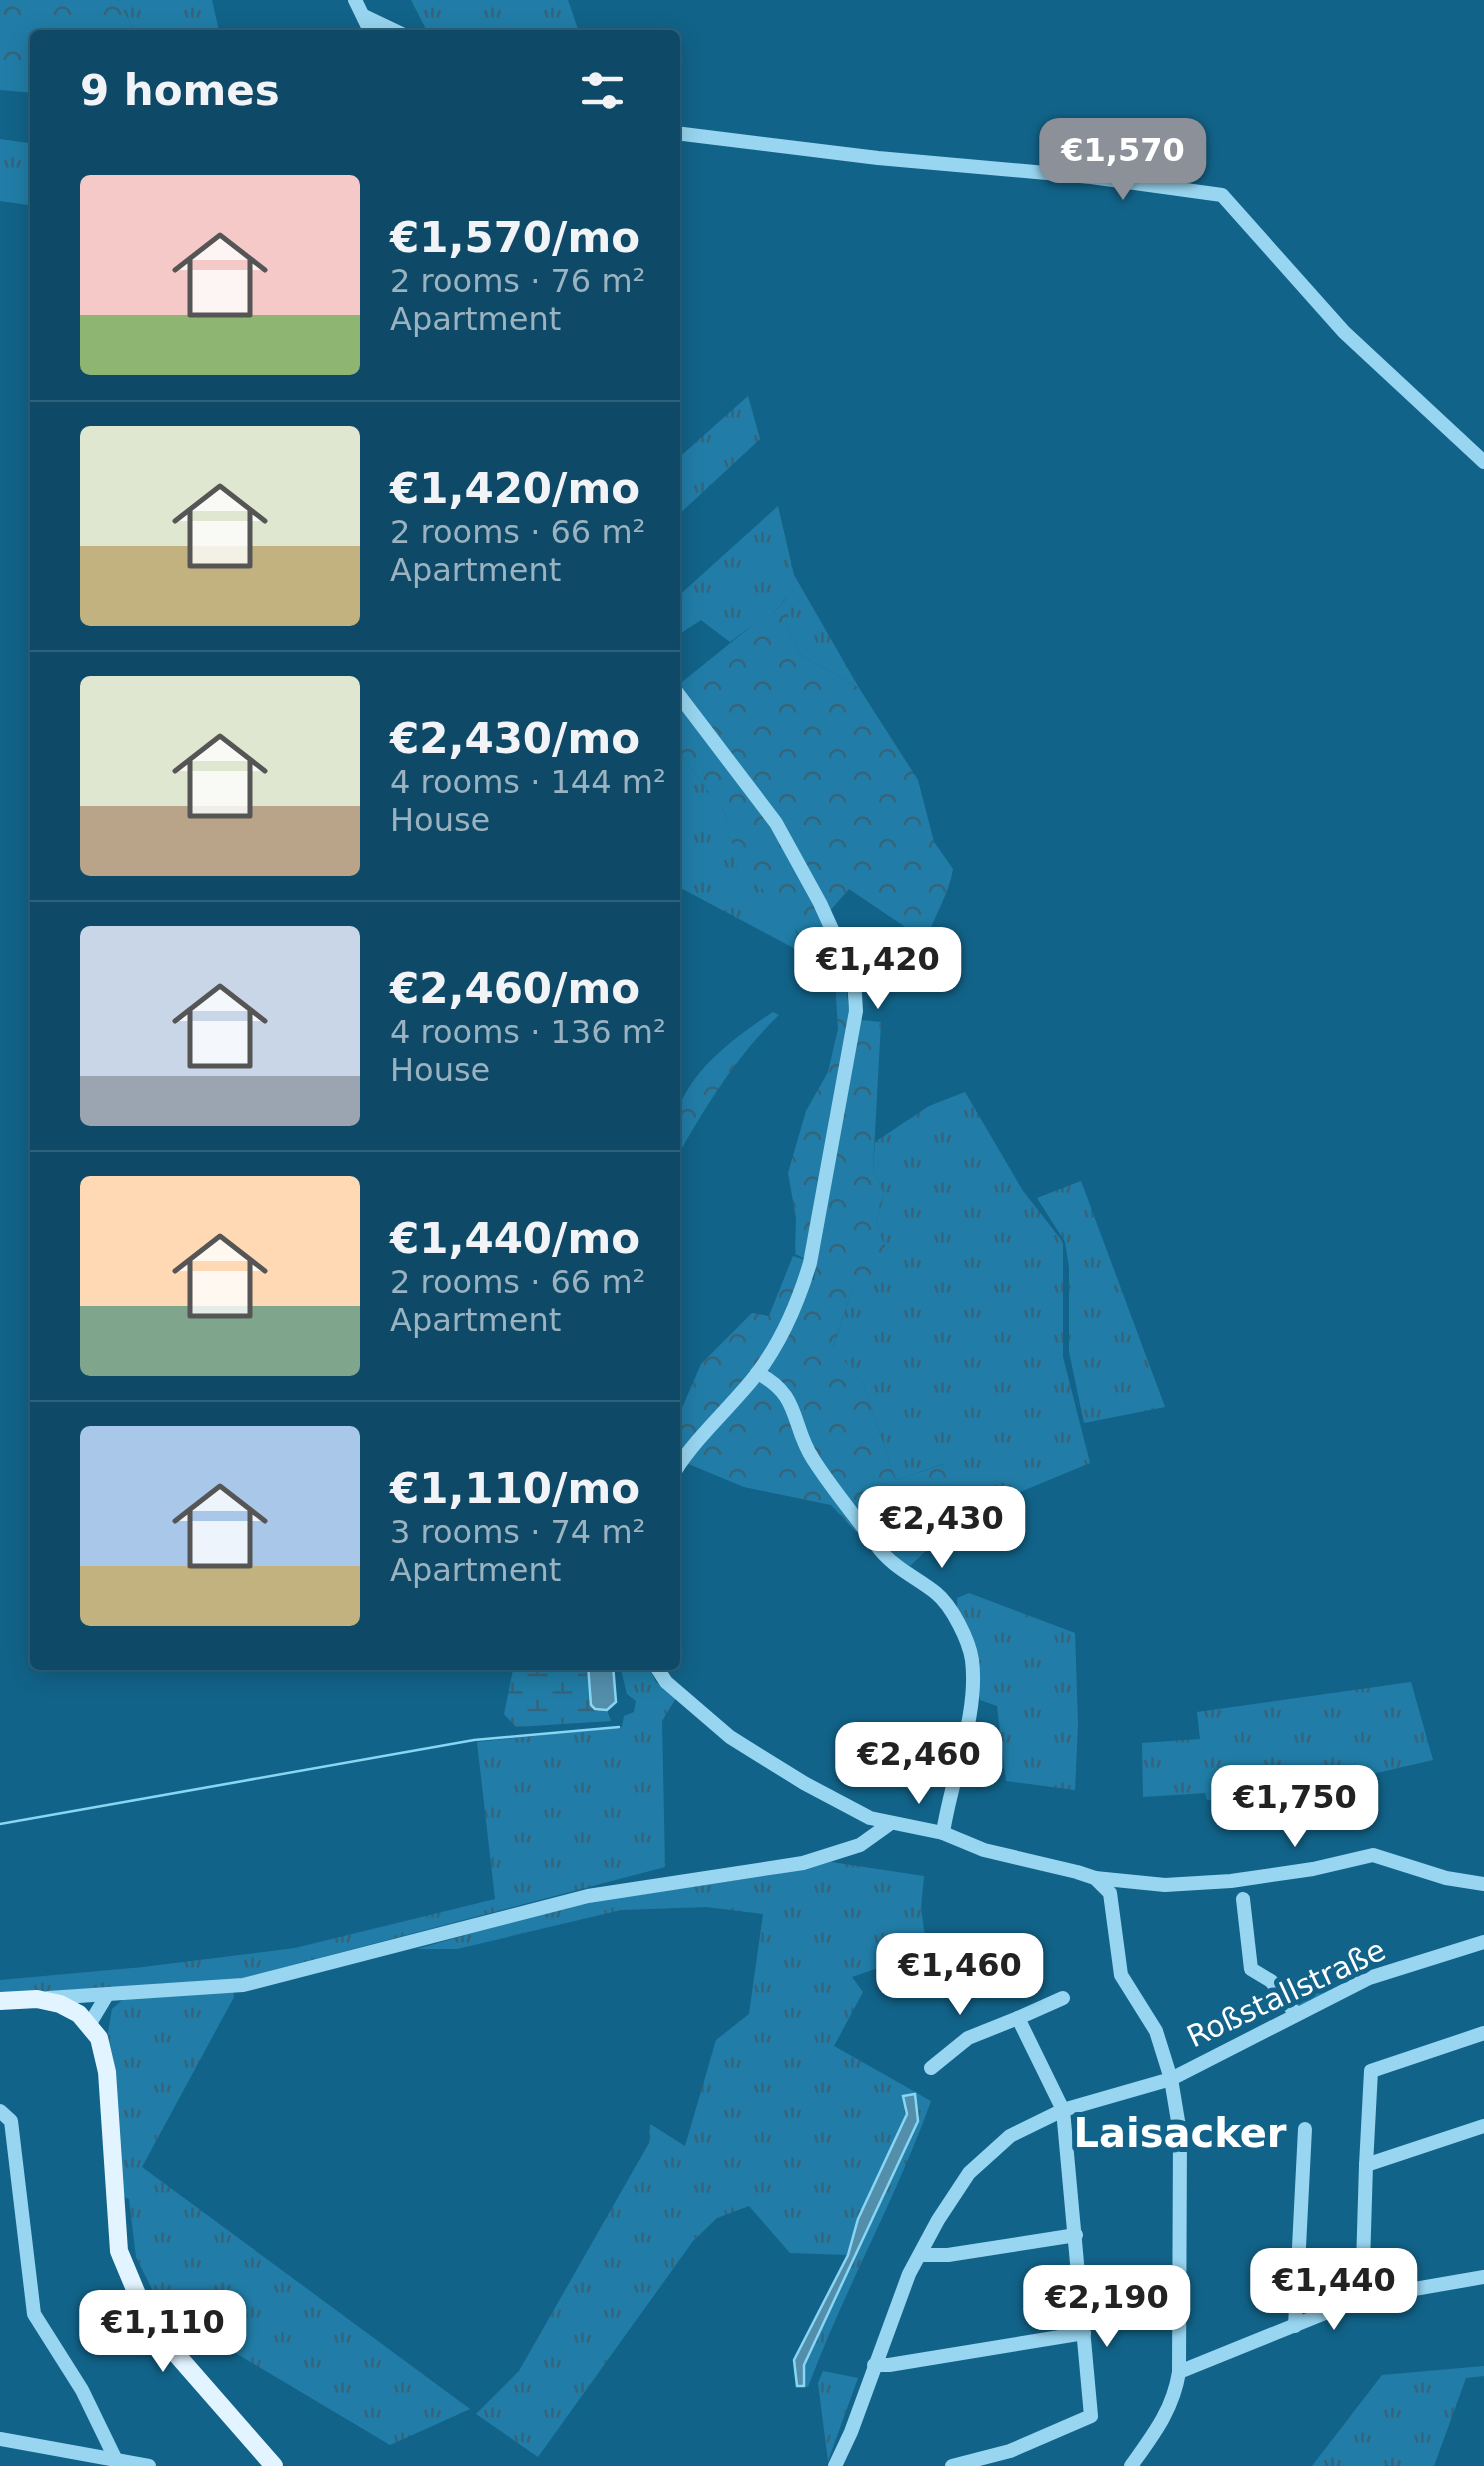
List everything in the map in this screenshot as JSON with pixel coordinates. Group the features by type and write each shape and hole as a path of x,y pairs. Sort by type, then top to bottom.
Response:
{"main road":[{"path":"0,2001 60,2004 80,2014 100,2038 107,2072 119,2251 149,2323 274,2466"}],"street":[{"path":"355,0 370,30"},
{"path":"364,16 393,30"},
{"path":"680,134 878,158 1091,177 1222,195 1344,332 1484,462"},
{"path":"680,697 776,823 854,978 856,1011 810,1262 786,1328 758,1373 680,1465"},
{"path":"758,1373 776,1381 796,1410 810,1456 880,1550 908,1576 939,1595 958,1624 971,1656 974,1696 942,1833"},
{"path":"658,1670 666,1682 730,1737 804,1783 870,1818 942,1833 984,1850 1095,1878 1164,1885 1231,1882 1313,1870 1373,1855 1446,1878 1484,1884"},
{"path":"37,2000 243,1985 588,1896 803,1863 860,1845 888,1824"},
{"path":"1095,1878 1110,1893 1121,1975 1156,2031 1180,2133 1179,2372 1166,2417 1132,2466"},
{"path":"1242,1899 1251,1969 1271,1981 1295,2013"},
{"name":"Roßstallstraße","path":"836,2466 909,2274 968,2173 1010,2136 1063,2110 1170,2078 1369,1978 1484,1942"},
{"path":"89,2026 107,1994"},
{"path":"931,2068 968,2038 1063,1998"},
{"path":"952,2466 1010,2451 1091,2416 1063,2110 1018,2018"},
{"path":"1362,2298 1371,2071 1484,2033"},
{"path":"0,2111 11,2122 34,2314 104,2429 105,2461"},
{"path":"1366,2165 1484,2126"},
{"path":"1294,2326 1305,2128"},
{"path":"921,2256 1076,2235"},
{"path":"1179,2372 1362,2298 1484,2276"},
{"path":"874,2365 1084,2333"},
{"path":"0,2439 149,2466"}],"green space":[{"path":"0,0 118,0 134,30 30,30 30,93 0,90"},
{"path":"118,0 212,0 219,30 134,30"},
{"path":"411,0 568,0 578,30 426,30"},
{"path":"0,139 30,143 30,205 0,201"},
{"path":"748,396 760,439 680,513 680,457"},
{"path":"778,506 794,575 859,688 801,655 786,625 787,597 769,619 758,621 730,642 701,620 680,634 680,594"},
{"path":"789,595 786,625 801,655 859,688 918,780 934,842 953,869 926,941 849,889 822,920 838,956 824,966 775,902 738,870 725,813 683,758 680,682 759,620 769,619"},
{"path":"680,750 725,813 739,870 780,905 803,953 680,888"},
{"path":"841,978 846,986 850,1019 881,1022 873,1169 884,1194 876,1225 885,1246 886,1279 852,1291 833,1347 862,1382 896,1480 944,1464 962,1516 910,1566 855,1531 831,1505 744,1487 680,1463 680,1412 701,1364 752,1313 769,1316 793,1256 805,1260 801,1278 814,1280 821,1234 806,1259 795,1254 796,1218 788,1173 806,1111 828,1072 838,1029 835,981"},
{"path":"773,1012 779,1015 735,1065 680,1152 683,1097 703,1068"},
{"path":"965,1092 1023,1191 1063,1242 1063,1357 1090,1463 962,1516 943,1464 896,1480 862,1382 833,1348 852,1291 885,1246 876,1225 884,1194 873,1169 875,1142 929,1106"},
{"path":"1081,1181 1165,1407 1084,1423 1069,1352 1069,1267 1065,1242 1037,1198"},
{"path":"969,1593 1075,1633 1075,1790 1006,1781 997,1706 980,1700 973,1654 957,1608 957,1598"},
{"path":"513,1670 588,1670 591,1705 607,1710 611,1721 516,1727 504,1714"},
{"path":"621,1670 650,1670 656,1682 676,1698 662,1721 665,1867 235,1980 0,1994 0,1980 295,1948 495,1899 477,1742 622,1727 624,1716 634,1712 636,1701 627,1694"},
{"path":"1411,1682 1433,1760 1276,1796 1207,1800 1205,1793 1143,1797 1142,1743 1200,1739 1197,1712"},
{"path":"831,1862 924,1876 921,1908 927,1951 852,1977 863,1992 834,2046 931,2101 808,2387 804,2386 804,2365 908,2114 858,2219 848,2255 790,2253 749,2206 717,2218 693,2241 538,2457 476,2414 519,2371 649,2143 650,2124 685,2146 716,2040 749,2014 763,1914 706,1907 621,1910 457,1949 417,1949 579,1903 772,1875"},
{"path":"1327,1970 1336,1990 1295,2010 1274,1982"},
{"path":"233,1991 234,1997 142,2167 470,2409 390,2445 227,2348 172,2329 136,2257 129,2199 121,2195 108,2033 112,2009 127,1996"},
{"path":"1484,2366 1484,2376 1466,2378 1434,2466 1312,2466 1382,2375"},
{"path":"823,2371 858,2378 828,2461 818,2383"}],"shaded area":[{"path":"588,1670 613,1670 616,1702 607,1710 591,1705"},
{"path":"915,2094 918,2121 804,2365 804,2386 797,2386 794,2360 848,2255 858,2219 907,2114 903,2096"}],"waterway":[{"path":"0,1824 474,1740 619,1727"}],"district":[{"name":"Laisacker","path":"1180,2133"}]}
